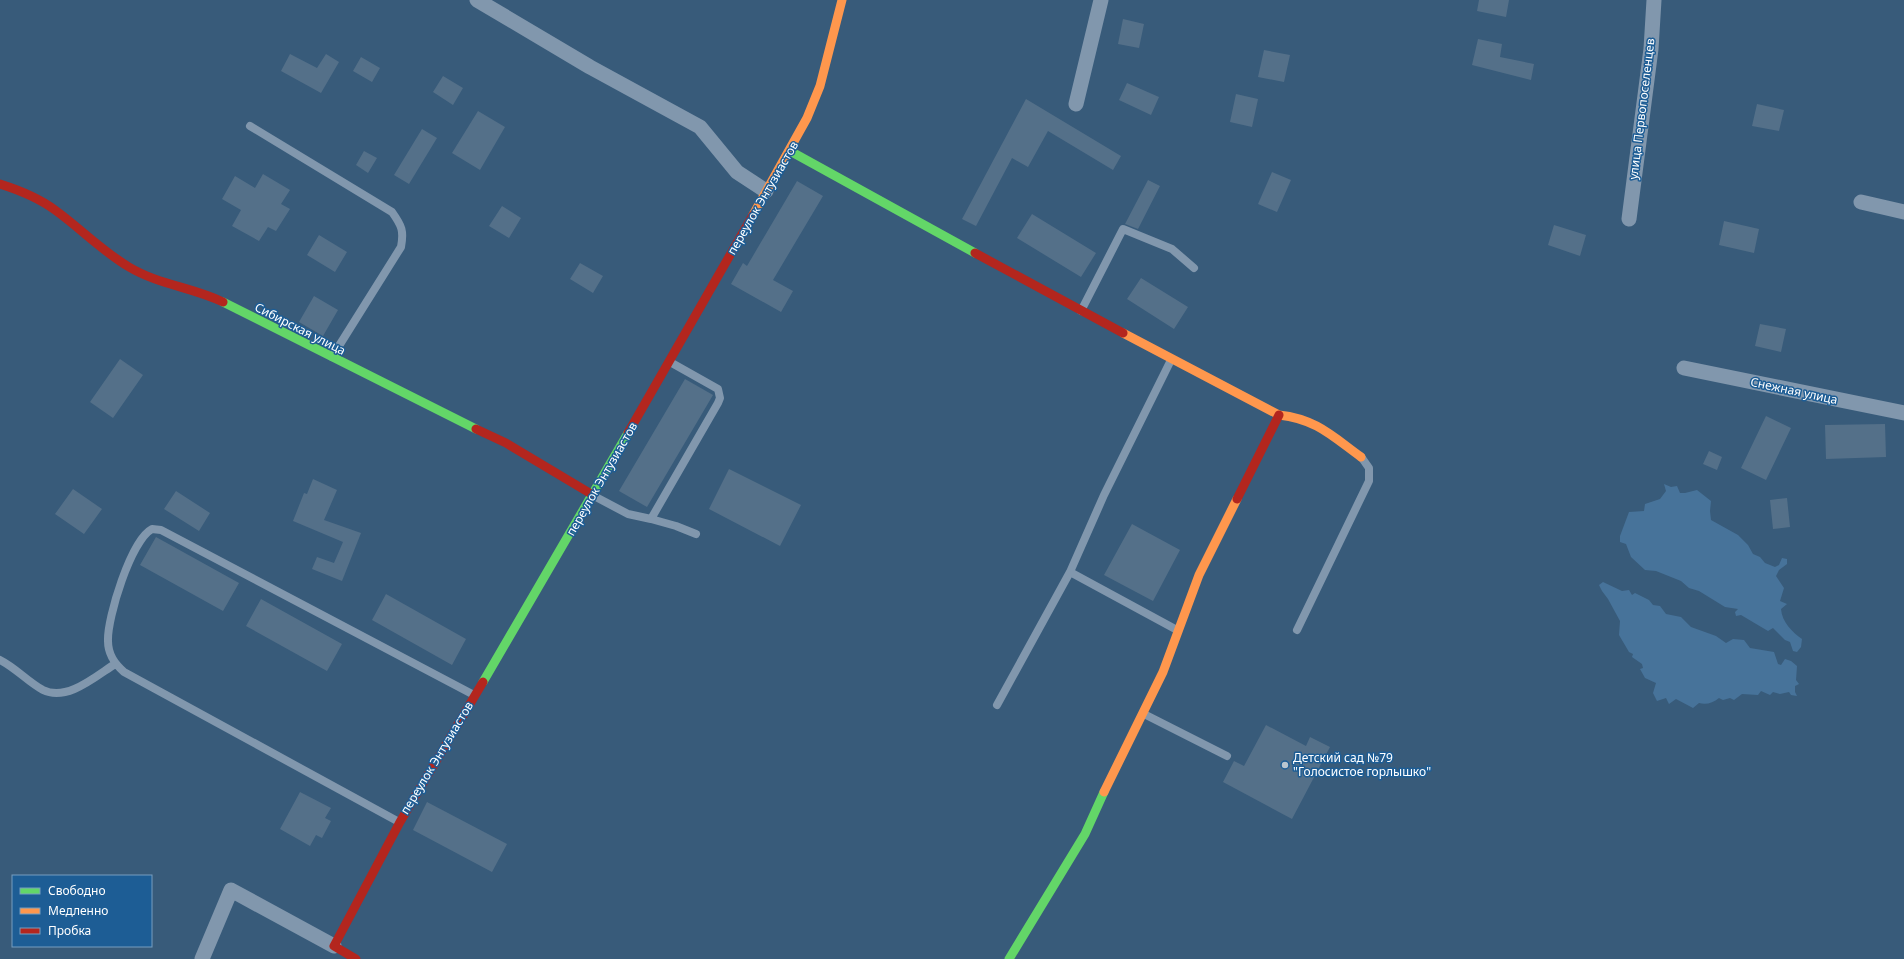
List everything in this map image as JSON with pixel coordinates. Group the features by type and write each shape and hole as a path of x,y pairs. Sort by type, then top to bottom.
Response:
{"street":[{"path":"477,0 590,67 700,127 737,172 766,191"},
{"name":"переулок Энтузиастов","path":"332,949 400,822 593,495 790,151 807,118 820,86 842,0"},
{"path":"1076,104 1101,0"},
{"name":"улица Первопоселенцев","path":"1629,219 1651,49 1654,0"},
{"path":"790,151 1081,312 1279,415 1297,417 1315,424 1361,457"},
{"name":"Сибирская улица","path":"0,184 18,190 54,209 113,257 130,268 153,280 209,295 443,414 506,443 593,495"},
{"path":"1862,202 1904,212"},
{"name":"Снежная улица","path":"1684,368 1904,413"},
{"path":"1009,959 1086,834 1109,781 1164,672 1199,575 1279,415"},
{"path":"202,959 231,890 332,949 356,959"}],"lane":[{"path":"250,126 392,212 399,222 403,234 401,247 331,358"},
{"path":"1081,312 1124,229 1172,249 1194,268"},
{"path":"997,705 1070,572 1104,495 1172,359"},
{"path":"651,519 720,398 718,389 669,362"},
{"path":"1297,630 1369,481 1369,468 1361,457"},
{"path":"593,495 628,514 676,526 696,534"},
{"path":"400,822 124,672 115,664 110,653 108,641 110,623 126,567 143,536 147,531 156,528 474,696"},
{"path":"1070,572 1179,631"},
{"path":"0,660 21,673 43,690 56,693 66,692 81,685 115,664"},
{"path":"1143,713 1227,756"}],"water":[{"path":"1664,484 1671,487 1677,486 1680,493 1697,490 1711,501 1711,520 1738,535 1748,545 1753,554 1760,557 1765,563 1775,567 1779,565 1782,558 1787,559 1787,564 1779,570 1776,576 1784,588 1780,601 1787,604 1781,609 1783,618 1791,630 1802,639 1801,647 1797,652 1793,651 1790,642 1785,640 1773,628 1768,631 1741,615 1736,616 1735,612 1738,609 1725,607 1699,591 1689,588 1681,581 1656,571 1645,570 1631,557 1626,544 1620,542 1620,536 1629,512 1644,511 1645,504 1660,499 1666,491"},
{"path":"1603,582 1622,591 1629,590 1632,595 1635,593 1649,600 1653,605 1660,606 1666,614 1681,617 1691,627 1716,636 1726,643 1733,639 1744,640 1750,648 1774,652 1778,664 1781,665 1785,659 1791,661 1797,666 1796,680 1799,684 1795,686 1795,692 1797,696 1791,695 1789,692 1780,694 1773,692 1770,695 1761,691 1758,695 1742,694 1734,700 1730,698 1723,700 1719,698 1709,703 1699,703 1693,708 1676,699 1669,704 1666,698 1657,701 1653,693 1656,683 1645,678 1640,669 1643,668 1642,664 1632,657 1633,654 1629,652 1619,635 1620,621 1599,585"}],"building":[{"path":"1479,0 1509,0 1506,17 1477,11"},
{"path":"1123,19 1144,24 1139,48 1118,44"},
{"path":"1478,39 1502,44 1500,57 1534,64 1531,80 1472,65"},
{"path":"1264,50 1290,55 1284,82 1258,77"},
{"path":"290,54 317,68 326,54 339,62 321,93 281,71"},
{"path":"361,57 380,68 372,82 353,71"},
{"path":"443,76 463,88 453,105 433,92"},
{"path":"1127,83 1159,97 1151,115 1119,100"},
{"path":"1236,94 1258,99 1252,127 1230,122"},
{"path":"1026,99 1121,156 1113,170 1048,131 1028,167 1012,158 976,226 962,219"},
{"path":"1757,104 1784,110 1779,131 1752,126"},
{"path":"478,111 505,127 480,170 452,153"},
{"path":"422,129 437,138 409,184 394,175"},
{"path":"364,151 377,158 368,173 356,165"},
{"path":"1272,172 1291,180 1277,212 1258,204"},
{"path":"263,174 290,190 281,204 290,209 276,231 268,227 259,241 232,226 241,210 222,199 235,176 255,188"},
{"path":"1148,180 1160,186 1138,229 1125,224"},
{"path":"797,181 823,196 773,280 793,291 781,312 731,284 743,263 747,266"},
{"path":"502,206 521,218 509,238 489,226"},
{"path":"1032,214 1096,253 1081,277 1017,238"},
{"path":"1724,221 1759,229 1754,253 1719,245"},
{"path":"1554,225 1586,235 1580,256 1548,245"},
{"path":"319,235 347,252 335,272 307,255"},
{"path":"580,263 603,276 593,293 570,279"},
{"path":"1141,278 1188,307 1174,329 1127,299"},
{"path":"314,296 338,310 323,336 299,322"},
{"path":"1760,324 1786,329 1781,352 1755,346"},
{"path":"120,359 143,375 113,418 90,402"},
{"path":"685,379 713,395 647,507 619,491"},
{"path":"1766,416 1791,428 1766,480 1741,468"},
{"path":"1885,424 1886,457 1826,459 1825,425"},
{"path":"1709,451 1722,457 1717,470 1703,464"},
{"path":"729,469 801,505 780,546 709,509"},
{"path":"313,479 337,490 324,520 361,533 342,581 312,569 317,557 334,563 343,542 293,521 304,493 307,494"},
{"path":"73,489 102,509 84,534 55,514"},
{"path":"176,491 210,513 199,531 164,509"},
{"path":"1787,498 1790,527 1773,529 1770,500"},
{"path":"1132,524 1180,550 1153,601 1104,575"},
{"path":"156,537 239,583 223,611 140,565"},
{"path":"386,594 466,639 452,665 372,620"},
{"path":"261,599 342,644 327,671 246,626"},
{"path":"1266,725 1306,746 1310,737 1330,747 1292,819 1223,782 1234,761 1244,766"},
{"path":"300,792 331,808 325,818 331,821 322,838 316,835 310,846 280,829"},
{"path":"427,802 507,844 492,872 413,830"}],"traffic: fast":[{"path":"790,151 975,253"},
{"path":"223,302 476,429"},
{"path":"483,682 628,433"},
{"path":"1009,959 1085,834 1104,792"}],"traffic: slow":[{"path":"753,215 807,118 820,86 842,0"},
{"path":"1123,333 1279,415 1303,420 1314,425 1361,457"},
{"path":"1104,792 1163,672 1199,575 1237,499"}],"traffic: jam":[{"path":"0,184 29,195 49,206 119,261 140,273 223,302"},
{"path":"628,433 753,215"},
{"path":"975,253 1123,333"},
{"path":"1237,499 1279,415"},
{"path":"476,429 506,443 593,495"},
{"path":"356,959 334,946 400,822 483,682"}],"place":[{"name":"Детский сад №79 \"Голосистое горлышко\"","path":"1285,765"}]}
